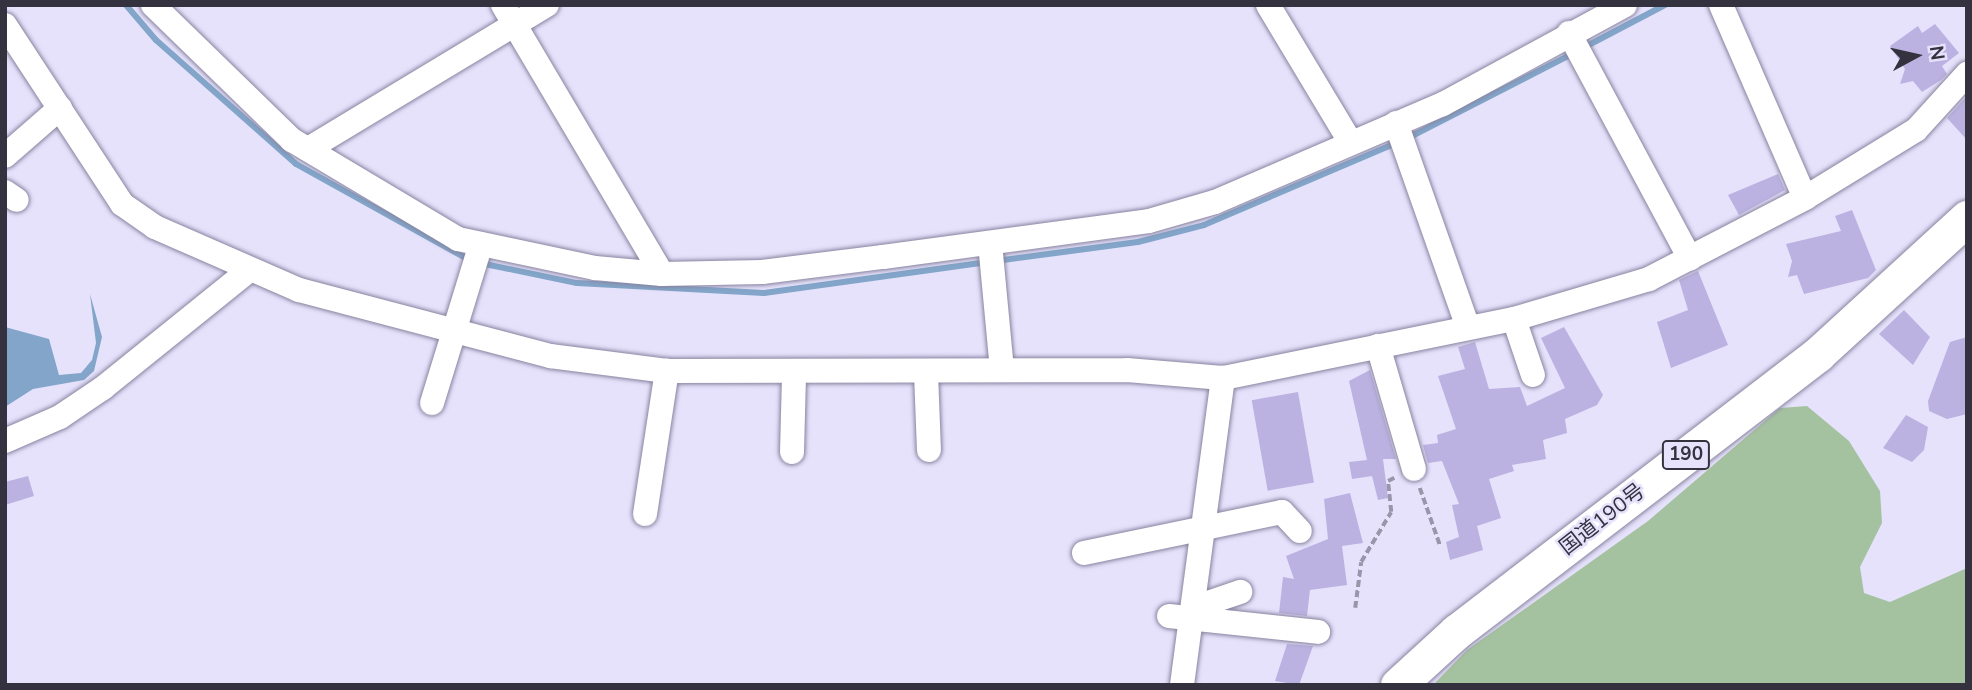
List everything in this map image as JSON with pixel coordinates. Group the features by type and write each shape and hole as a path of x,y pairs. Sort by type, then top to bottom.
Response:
{"highway":[{"name":"国道190号","path":"1398,685 1455,632 1818,354 1967,218"}],"street":[{"path":"153,5 308,149 458,239 595,268 662,274 762,272 990,243 1149,220 1215,202 1396,124 1625,5"},
{"path":"308,149 509,15 547,5"},
{"path":"1268,5 1351,143"},
{"path":"1721,5 1805,198"},
{"path":"509,15 662,274"},
{"path":"5,24 122,204 155,227 247,272 550,356 667,371 794,374 926,373 1002,369 1223,378 1514,319 1649,279 1805,198 1916,130 1967,74"},
{"path":"1569,33 1690,259"},
{"path":"5,156 61,108"},
{"path":"1396,124 1468,328"},
{"path":"990,243 1002,369"},
{"path":"432,403 457,330 481,244"},
{"path":"5,441 60,417 103,388 247,272"},
{"path":"1514,319 1533,375"},
{"path":"1378,346 1414,469"},
{"path":"645,514 667,371"},
{"path":"926,373 929,450"},
{"path":"792,452 794,374"},
{"path":"1182,685 1184,614 1223,378"},
{"path":"1084,553 1282,512 1300,531"},
{"path":"1184,614 1240,592"},
{"path":"1184,614 1318,632"}],"path":[{"path":"1355,608 1361,562 1391,512 1388,481 1414,469 1440,545"}],"green space":[{"path":"1807,406 1849,441 1880,491 1882,523 1860,567 1864,593 1890,602 1967,568 1967,685 1433,685 1467,650 1648,521 1780,408"}],"water":[{"path":"90,294 102,337 94,371 84,380 33,389 5,407 5,327 49,339 59,375 81,373 92,360 96,343"}],"building":[{"path":"1935,24 1959,53 1942,66 1947,74 1922,92 1913,81 1900,84 1905,69 1890,46 1918,26 1922,33"},
{"path":"1967,96 1967,140 1947,118"},
{"path":"1778,174 1785,190 1739,215 1728,195"},
{"path":"1852,210 1876,270 1868,278 1804,294 1797,275 1788,277 1792,261 1786,244 1841,231 1835,216"},
{"path":"1698,271 1728,345 1671,368 1657,322 1688,310 1679,280"},
{"path":"1904,310 1930,337 1913,365 1879,334"},
{"path":"1564,327 1603,395 1597,405 1565,419 1567,433 1543,440 1546,459 1512,465 1514,471 1489,479 1501,518 1477,526 1483,550 1450,560 1446,542 1459,537 1452,505 1459,504 1442,461 1428,463 1423,445 1438,443 1437,435 1456,429 1438,376 1465,369 1458,347 1475,342 1489,389 1520,387 1527,406 1565,388 1541,338"},
{"path":"1967,337 1967,414 1947,419 1929,411 1928,401 1950,342"},
{"path":"1370,370 1396,459 1383,459 1388,498 1378,500 1372,476 1352,479 1349,462 1367,460 1349,381"},
{"path":"1298,392 1314,483 1268,491 1252,400"},
{"path":"1906,415 1928,427 1924,450 1912,462 1883,448"},
{"path":"28,476 34,496 5,505 5,482"},
{"path":"1350,493 1363,543 1342,546 1347,585 1310,590 1307,616 1279,613 1283,577 1294,579 1286,556 1328,539 1324,499"},
{"path":"1287,644 1313,646 1299,685 1275,681"}],"waterway":[{"path":"126,5 156,40 296,164 469,260"},
{"path":"1583,48 1665,5"},
{"path":"1406,139 1574,53"},
{"path":"996,261 1138,242 1204,225 1396,143"},
{"path":"480,263 577,283 764,293 986,262"}]}
